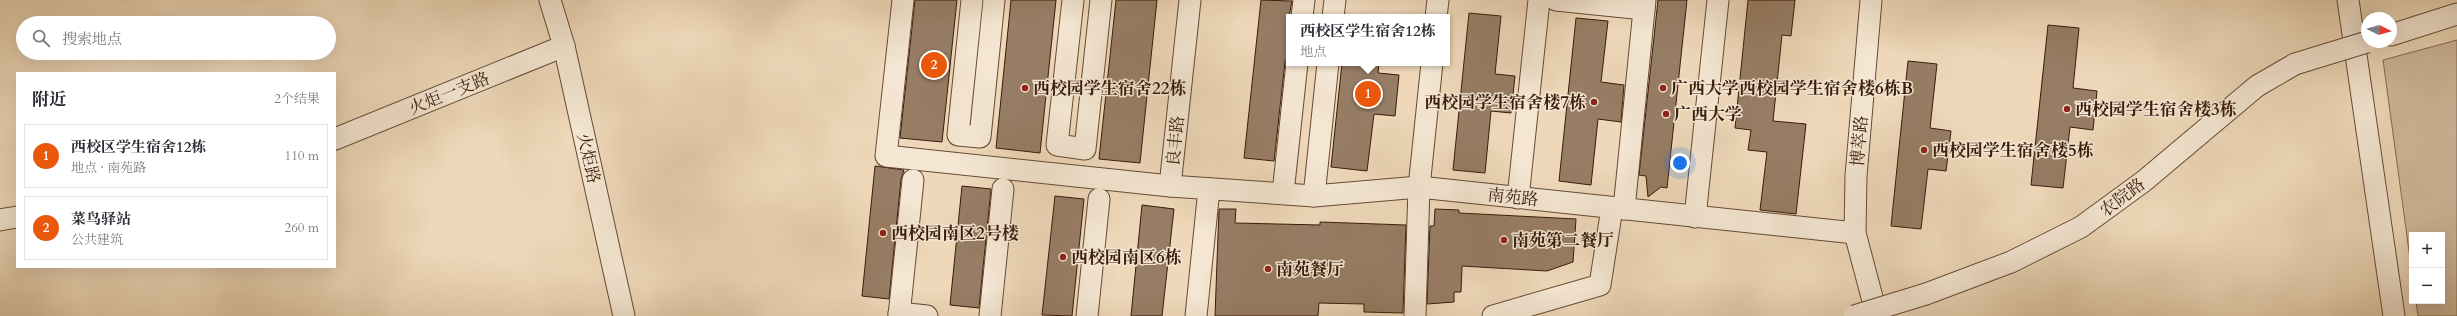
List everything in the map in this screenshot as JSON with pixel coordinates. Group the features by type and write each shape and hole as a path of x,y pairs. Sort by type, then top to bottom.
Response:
{"street":[{"name":"火炬路","path":"550,0 564,46 624,316"},
{"name":"南苑路","path":"903,0 886,156 1170,186 1314,196 1419,187 1855,233"},
{"path":"972,0 958,135 980,137 994,0"},
{"path":"1073,0 1057,145 1085,148 1101,0"},
{"name":"良丰路","path":"1170,186 1190,0"},
{"path":"1302,14 1304,0"},
{"path":"1333,14 1335,0"},
{"path":"1436,14 1438,0"},
{"path":"1518,198 1539,0"},
{"path":"1493,316 1600,285 1618,208 1644,5 1556,0"},
{"path":"1695,217 1718,0"},
{"name":"博萃路","path":"1870,0 1856,176 1855,233 1877,316"},
{"path":"2348,0 2394,316"},
{"path":"2397,33 2457,14"},
{"name":"农院路","path":"1854,316 1926,294 2011,262 2081,227 2144,181 2257,86 2295,64 2361,44"},
{"name":"火炬一支路","path":"336,139 564,46"},
{"path":"1283,194 1297,66"},
{"path":"1314,196 1328,66"},
{"path":"1415,316 1419,187 1432,66"},
{"path":"913,180 899,315 927,316"},
{"path":"990,316 1003,189"},
{"path":"1196,316 1209,189"},
{"path":"1087,316 1099,199"},
{"path":"0,220 16,217"}],"shaded area":[{"path":"2457,40 2457,316 2418,316 2416,304 2445,304 2445,232 2409,232 2409,251 2383,60"}],"building":[{"path":"915,0 957,0 942,142 900,138"},
{"name":"西校园学生宿舍22栋","path":"1011,0 1056,0 1040,153 996,148"},
{"path":"1116,0 1157,0 1140,163 1099,159"},
{"path":"1261,0 1292,1 1290,14 1286,14 1286,60 1274,161 1244,158"},
{"name":"广西大学西校园学生宿舍楼6栋B","path":"1658,0 1687,0 1667,188 1661,187 1648,197 1646,176 1639,175"},
{"path":"1748,0 1795,0 1791,36 1782,35 1773,121 1806,124 1796,214 1760,210 1767,152 1748,150 1751,130 1735,128"},
{"path":"1469,13 1501,16 1495,74 1515,76 1511,113 1491,111 1485,173 1453,170"},
{"name":"西校园学生宿舍楼7栋","path":"1576,18 1608,21 1601,82 1624,85 1621,122 1598,119 1591,185 1559,181"},
{"name":"西校园学生宿舍楼3栋","path":"2048,25 2079,28 2073,88 2097,91 2093,130 2070,127 2063,188 2031,185"},
{"name":"西校园学生宿舍楼5栋","path":"1908,61 1937,64 1930,128 1951,131 1946,171 1928,169 1921,229 1891,226"},
{"path":"1342,66 1379,66 1378,73 1399,75 1395,116 1374,114 1367,171 1331,167"},
{"name":"西校园南区2号楼","path":"875,166 904,170 901,179 889,299 862,296"},
{"path":"962,186 991,189 979,308 950,305"},
{"name":"西校园南区6栋","path":"1055,196 1084,199 1072,316 1042,315"},
{"path":"1142,205 1174,209 1162,316 1131,316"},
{"path":"1219,209 1236,209 1235,223 1320,225 1320,222 1406,225 1403,313 1364,312 1364,304 1319,303 1318,316 1215,316"},
{"name":"南苑第二餐厅","path":"1435,209 1459,210 1459,213 1576,219 1573,262 1547,271 1462,266 1461,292 1454,292 1454,302 1427,304 1430,226 1434,226"}],"place":[{"name":"菜鸟驿站","path":"934,65"},
{"name":"西校园学生宿舍22栋","path":"1025,88"},
{"name":"广西大学西校园学生宿舍楼6栋B","path":"1663,88"},
{"name":"西校区学生宿舍12栋","path":"1368,94"},
{"name":"西校园学生宿舍楼7栋","path":"1594,102"},
{"name":"西校园学生宿舍楼3栋","path":"2067,109"},
{"name":"广西大学","path":"1666,114"},
{"name":"西校园学生宿舍楼5栋","path":"1924,150"},
{"name":"西校园南区2号楼","path":"883,233"},
{"name":"南苑第二餐厅","path":"1504,240"},
{"name":"西校园南区6栋","path":"1063,257"},
{"name":"南苑餐厅","path":"1268,269"}]}
